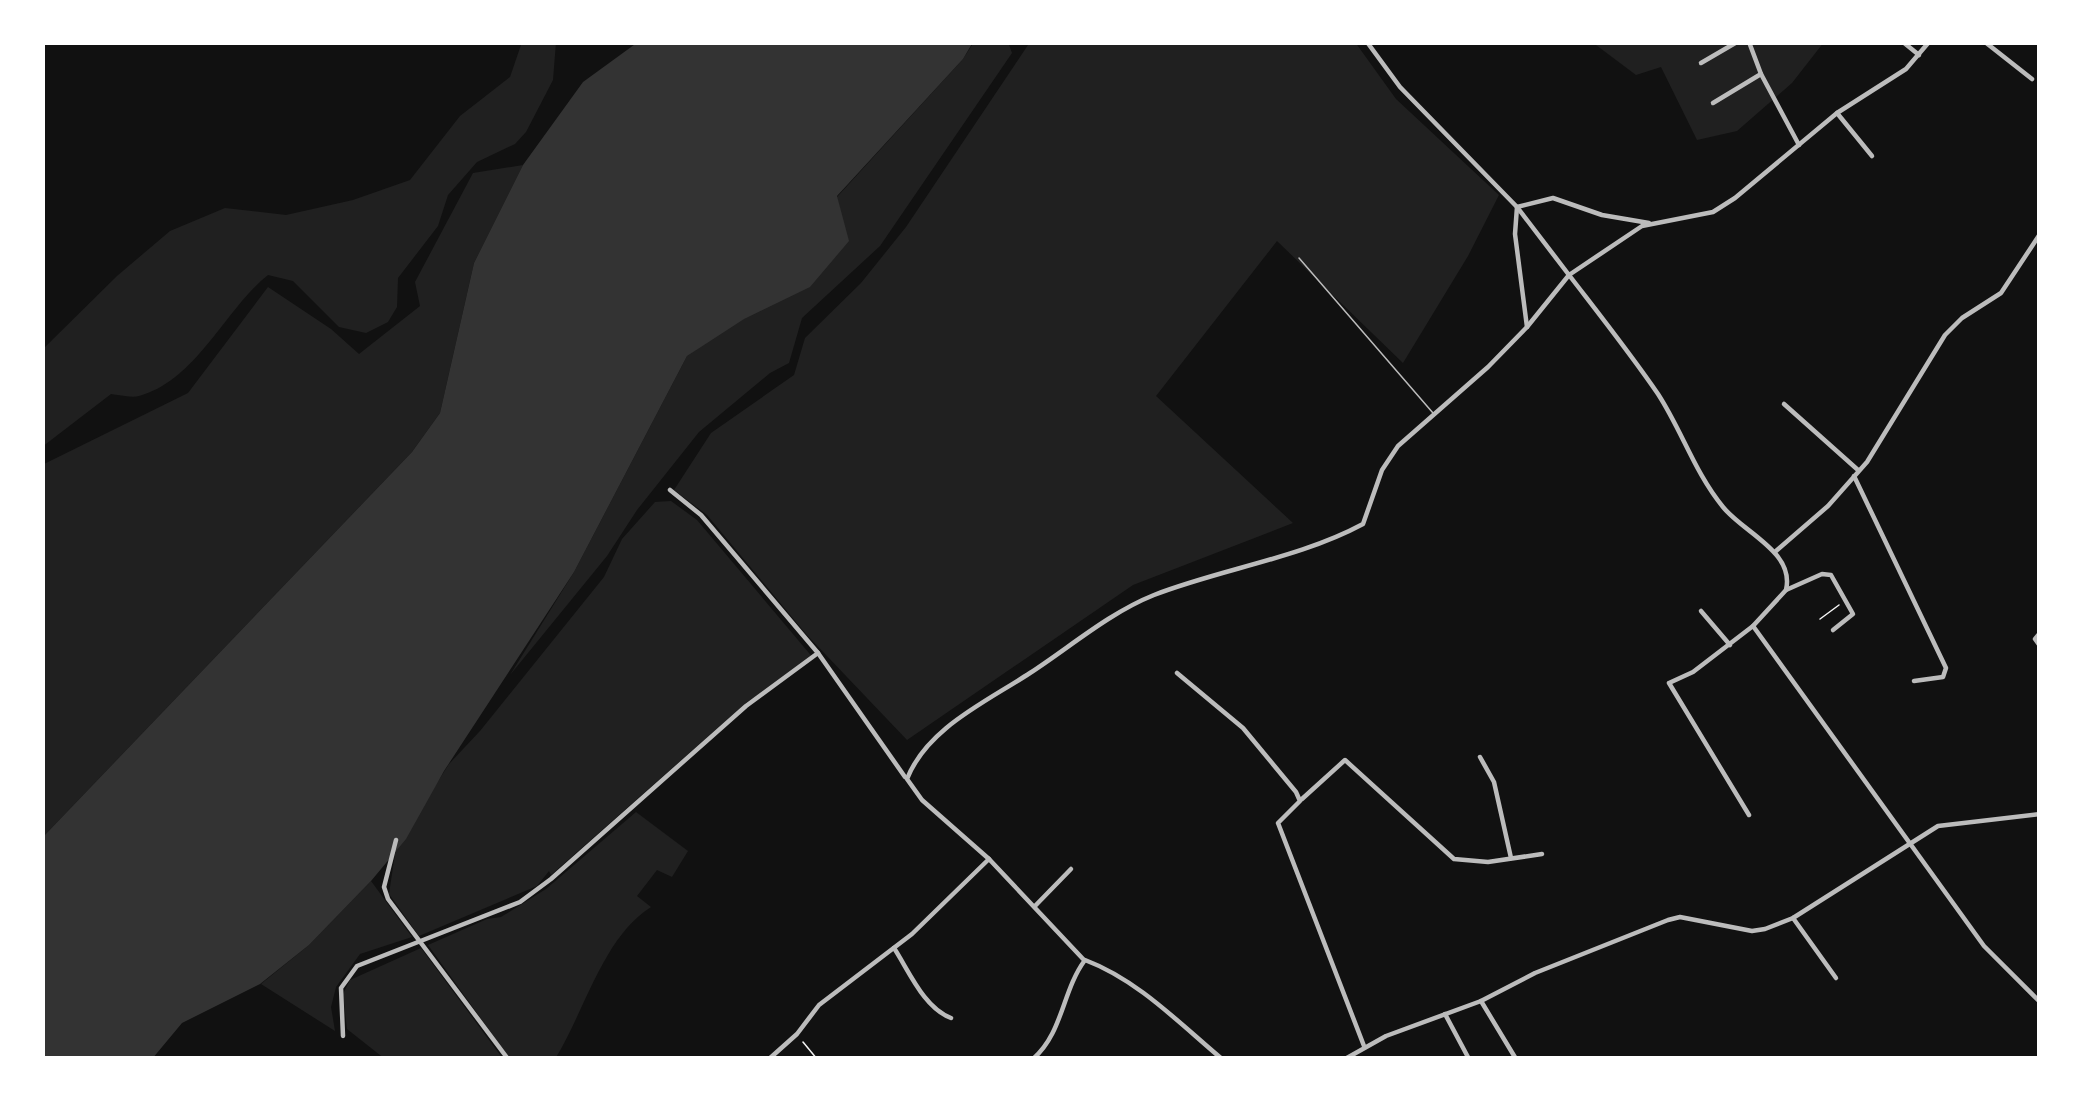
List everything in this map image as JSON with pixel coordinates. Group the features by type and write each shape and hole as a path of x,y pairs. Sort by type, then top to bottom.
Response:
{"street":[{"path":"1367,42 1400,86 1516,207 1569,274 1656,392 1716,499 1738,526 1776,551 1785,567 1786,590"},
{"path":"1700,63 1737,42"},
{"path":"1749,42 1799,145"},
{"path":"1903,42 1918,55"},
{"path":"907,779 914,761 966,712 1151,596 1310,546 1363,524 1387,460 1527,327 1569,274 1618,239 1654,224 1713,212 1837,112 1906,69 1929,42"},
{"path":"1985,42 2032,79"},
{"path":"1713,103 1761,74"},
{"path":"1837,112 1872,156"},
{"path":"1516,207 1552,198 1602,215 1654,224"},
{"path":"1516,207 1527,327"},
{"path":"1776,551 1828,506 1856,473 1945,335 2001,293 2040,234"},
{"path":"1784,404 1856,473 1946,668 1943,677 1915,681"},
{"path":"670,490 701,515 818,652 922,800 989,859 1084,960 1108,968 1132,985 1222,1059"},
{"path":"1749,815 1669,683 1730,645 1786,590 1826,573 1834,578 1853,614 1833,630"},
{"path":"1701,611 1730,645"},
{"path":"1753,626 1984,946 2040,1003"},
{"path":"2040,633 2035,639 2040,646"},
{"path":"343,1036 340,988 357,966 520,902 746,706 818,652"},
{"path":"1178,673 1243,728 1300,801"},
{"path":"1480,757 1494,782 1511,858"},
{"path":"1364,1046 1278,823 1346,760 1454,859 1488,862 1542,854"},
{"path":"1345,1059 1364,1046 1668,920 1680,917 1752,931 1793,918 1938,826 2040,814"},
{"path":"396,840 384,887 508,1059"},
{"path":"769,1059 829,996 894,948 989,859"},
{"path":"1035,906 1071,869"},
{"path":"1793,918 1836,978"},
{"path":"894,948 930,1004 951,1018"},
{"path":"1034,1059 1053,1036 1070,980 1084,960"},
{"path":"1481,1001 1516,1059"},
{"path":"1445,1014 1469,1059"}],"lane":[{"path":"1300,258 1436,416"}],"path":[{"path":"1820,620 1846,598"},
{"path":"797,1034 817,1059"}],"shaded area":[{"path":"522,42 556,42 553,80 526,132 515,144 477,162 448,195 438,226 398,278 397,307 388,322 366,333 339,327 293,281 268,275 178,375 139,396 111,394 42,447 42,350 170,231 225,208 286,215 353,200 410,180 460,116 510,77"},
{"path":"638,42 973,42 963,59 837,196 849,241 810,287 744,319 687,356 574,572 444,771 406,839 371,881 309,945 260,984 182,1023 152,1059 42,1059 42,838 412,452 440,413 474,263 523,165 583,82"},
{"path":"974,42 1008,42 1012,53 880,246 802,318 789,363 770,373 699,432 510,675 574,572 687,356 848,241 837,197"},
{"path":"1030,42 1355,42 1396,99 1499,195 1403,363 1277,241 1156,396 1293,523 1133,585 907,740 806,634 707,515 674,490 711,433 794,375 805,338 861,283 906,227"},
{"path":"1592,42 1824,42 1792,83 1737,131 1697,140 1661,67 1636,75"},
{"path":"523,165 474,263 440,413 412,452 42,838 42,465 188,393 268,287 359,354 420,306 415,282 473,173"},
{"path":"671,501 697,520 814,659 747,702 537,886 419,936 389,894 396,847 449,764 604,577 622,539 655,502"},
{"path":"636,812 688,851 672,877 657,870 637,896 651,907 634,920 607,956 555,1059 510,1059 428,945 501,917 546,889"},
{"path":"371,881 412,937 360,954 336,987 331,1007 335,1031 261,984 309,945"},
{"path":"421,948 503,1059 385,1059 347,1029 343,994 350,980"}]}
